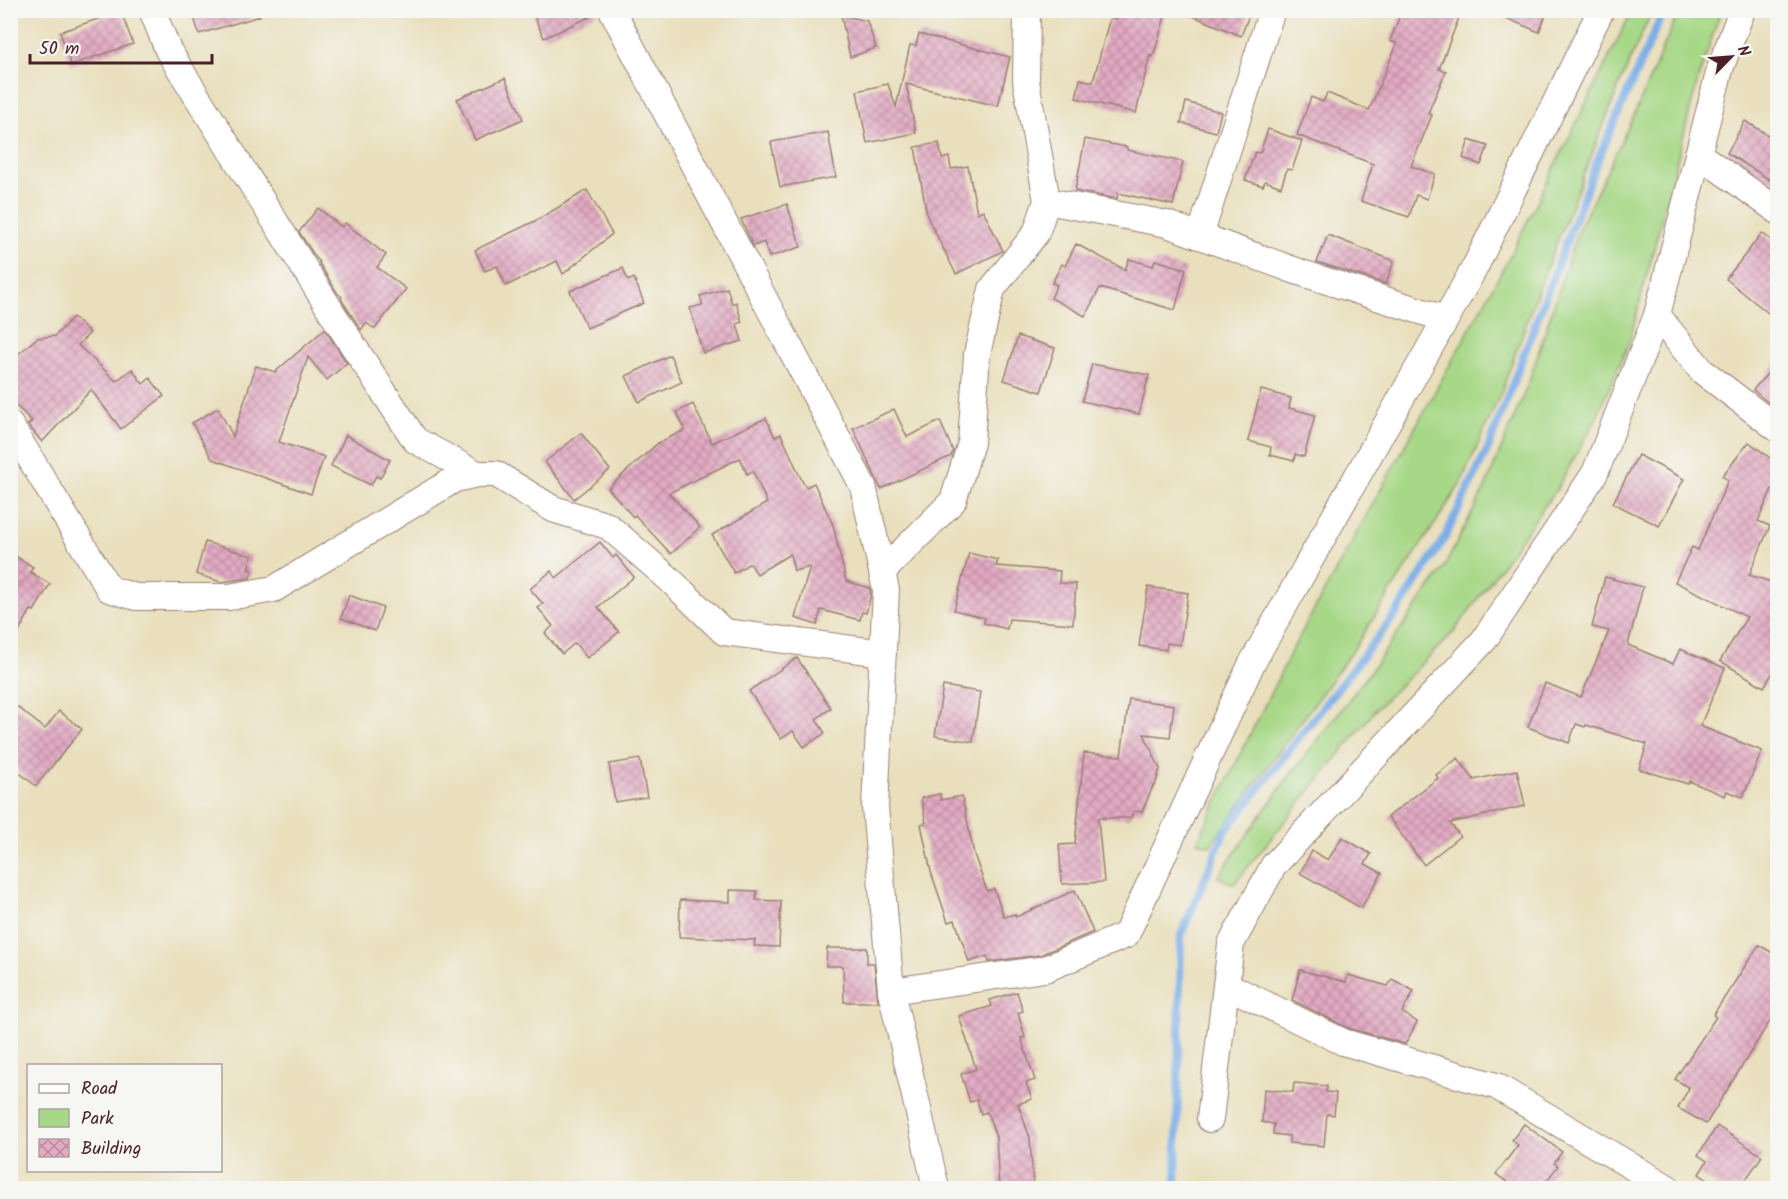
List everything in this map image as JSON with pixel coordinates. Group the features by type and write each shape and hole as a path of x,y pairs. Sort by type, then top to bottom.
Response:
{"street":[{"path":"152,10 168,50 341,327 415,440 477,474"},
{"path":"612,10 863,486 886,590 875,807 891,991 936,1188"},
{"path":"882,572 953,501 971,443 977,354 992,289 1036,233 1047,201 1026,81 1027,10"},
{"path":"1200,236 1272,10"},
{"path":"891,991 1045,969 1126,935 1251,664 1475,267 1601,10"},
{"path":"1210,1119 1231,944 1274,865 1485,640 1595,473 1657,315 1720,69 1742,10"},
{"path":"1698,154 1778,211"},
{"path":"1047,201 1167,224 1299,272 1445,320"},
{"path":"1657,315 1702,371 1778,429"},
{"path":"10,425 109,589 136,597 229,597 274,589 454,479 477,474 496,474 553,509 608,526 668,578 724,632 883,654"},
{"path":"1226,985 1343,1042 1496,1086 1668,1188"}],"green space":[{"path":"1632,11 1652,11 1621,81 1541,282 1501,393 1460,485 1351,653 1210,846 1197,842 1293,648 1509,258"},
{"path":"1679,11 1721,11 1699,76 1629,343 1595,421 1556,490 1454,632 1378,707 1234,884 1218,877 1278,791 1365,679 1442,571 1485,488 1529,382 1577,233 1636,111"}],"building":[{"path":"192,10 259,10 260,16 199,34"},
{"path":"531,10 597,10 598,13 544,38"},
{"path":"1119,10 1167,10 1153,57 1150,55 1136,113 1076,98 1080,79 1093,82 1110,17 1117,19"},
{"path":"1179,10 1251,10 1241,36"},
{"path":"1402,10 1462,10 1439,69 1446,71 1428,113 1432,115 1411,166 1435,174 1427,199 1416,195 1409,217 1361,201 1373,164 1297,135 1311,97 1323,102 1327,93 1369,110 1397,44 1390,41"},
{"path":"1487,10 1548,10 1539,32"},
{"path":"121,11 133,44 71,65 60,32"},
{"path":"841,15 867,21 876,48 850,57"},
{"path":"919,34 1010,57 998,106 906,84 916,133 867,143 857,91 888,84 896,107 910,45 916,46"},
{"path":"505,78 523,119 475,140 457,99"},
{"path":"1186,102 1221,112 1216,132 1181,123"},
{"path":"1745,121 1778,141 1778,185 1727,153"},
{"path":"1268,129 1302,141 1292,170 1287,169 1281,187 1265,181 1263,186 1245,180 1255,152 1260,153"},
{"path":"828,132 836,177 780,187 771,142"},
{"path":"1085,139 1127,147 1127,150 1183,162 1173,205 1118,193 1117,199 1075,191"},
{"path":"1469,140 1488,146 1481,165 1463,158"},
{"path":"939,143 942,159 949,157 951,169 968,166 977,213 983,210 1003,251 956,274 927,216 915,147"},
{"path":"587,190 612,234 563,274 557,261 506,286 497,266 485,271 475,250 537,220"},
{"path":"787,204 801,247 769,257 764,242 753,246 741,219"},
{"path":"318,208 342,227 345,223 386,255 377,267 406,289 375,329 366,323 361,330 299,232"},
{"path":"1762,233 1778,245 1778,321 1726,279"},
{"path":"1328,235 1394,261 1386,284 1317,262"},
{"path":"1076,244 1125,270 1129,259 1153,266 1155,260 1186,269 1175,310 1100,288 1085,316 1051,298 1057,285 1052,283 1062,264 1065,266"},
{"path":"623,268 628,281 634,278 644,303 587,328 570,291"},
{"path":"727,288 732,304 736,302 742,322 737,324 742,341 703,353 690,308 703,305 700,296"},
{"path":"73,317 90,333 78,345 116,381 132,369 143,384 150,378 164,396 121,429 91,390 42,442 28,425 32,421 10,400 10,361 37,338 55,336"},
{"path":"325,329 347,363 327,380 308,357 279,442 324,457 311,494 212,459 192,423 218,408 233,436 256,366 275,372"},
{"path":"1018,336 1055,348 1041,392 1004,380"},
{"path":"670,355 682,382 639,402 626,376"},
{"path":"1778,361 1778,410 1753,390"},
{"path":"1092,364 1149,375 1139,414 1082,401"},
{"path":"1261,390 1291,398 1289,408 1315,415 1304,457 1295,454 1294,461 1270,455 1271,447 1248,441"},
{"path":"693,404 712,443 766,418 775,437 781,434 802,481 806,487 814,483 833,525 846,581 870,588 871,595 866,613 862,612 860,620 821,610 817,625 795,618 810,567 794,571 790,554 757,574 750,563 734,573 712,535 767,503 753,471 747,474 740,458 669,493 700,527 671,554 635,515 633,517 608,488 658,443 685,430 677,412"},
{"path":"894,409 907,437 940,421 953,451 951,456 881,489 853,428"},
{"path":"581,433 610,470 574,499 545,462"},
{"path":"346,435 390,460 380,478 376,476 371,485 331,466"},
{"path":"1749,442 1778,464 1778,483 1771,491 1758,521 1770,526 1749,575 1778,584 1778,664 1764,687 1720,661 1747,617 1675,582 1692,547 1698,550 1728,480 1722,476"},
{"path":"1638,455 1684,479 1659,526 1613,503"},
{"path":"205,542 252,556 248,569 252,570 250,578 221,582 196,574"},
{"path":"600,542 613,558 616,555 634,577 598,607 619,632 587,658 575,643 562,654 545,633 553,626 538,608 543,604 530,589 551,571 556,578"},
{"path":"10,553 33,567 30,572 50,584 34,611 31,610 10,646"},
{"path":"969,553 998,560 996,566 1060,571 1059,583 1076,584 1073,624 1009,619 1007,629 984,623 985,618 954,610"},
{"path":"1605,577 1643,587 1628,645 1673,664 1680,649 1725,668 1700,726 1762,751 1743,797 1727,791 1725,796 1689,781 1688,784 1639,769 1647,744 1586,725 1585,727 1576,724 1569,743 1528,727 1545,683 1581,697 1609,631 1592,627"},
{"path":"1148,587 1188,593 1180,645 1167,643 1166,650 1139,646"},
{"path":"349,595 383,608 375,631 341,618"},
{"path":"797,658 831,708 816,719 825,733 804,747 793,731 781,739 749,691"},
{"path":"943,686 980,692 973,742 935,736"},
{"path":"1129,699 1174,705 1170,737 1144,734 1160,769 1155,786 1142,812 1134,811 1130,818 1098,818 1104,882 1062,884 1059,845 1075,844 1084,753 1121,756"},
{"path":"10,701 45,729 59,711 82,729 36,786 10,765"},
{"path":"1458,758 1474,780 1517,770 1525,806 1450,823 1460,836 1424,865 1388,817 1438,778 1436,775"},
{"path":"640,759 647,797 615,802 609,764"},
{"path":"940,794 941,800 962,796 974,854 987,891 994,889 1004,917 1015,914 1016,917 1075,890 1093,932 1040,955 989,962 987,956 969,962 955,920 948,922 931,872 921,824 926,823 921,798"},
{"path":"1342,837 1371,854 1365,864 1382,873 1361,908 1300,873 1312,851 1328,860"},
{"path":"730,890 757,891 756,900 781,901 779,947 754,946 755,940 679,937 680,900 730,902"},
{"path":"1759,945 1778,956 1778,1008 1706,1124 1678,1108 1689,1088 1675,1079 1716,1017 1713,1015"},
{"path":"827,948 867,948 867,963 874,963 878,1002 844,1002 843,966 826,966"},
{"path":"1300,970 1346,982 1348,975 1388,986 1392,979 1414,991 1402,1012 1417,1022 1405,1044 1348,1028 1292,1000"},
{"path":"1017,992 1023,1011 1018,1013 1025,1037 1021,1038 1035,1080 1026,1083 1032,1099 1018,1104 1030,1138 1033,1186 999,1188 996,1137 987,1112 981,1114 977,1100 970,1102 961,1074 976,1069 959,1016 992,1006 990,1000"},
{"path":"1294,1083 1327,1086 1326,1092 1336,1093 1334,1115 1327,1114 1324,1146 1289,1143 1289,1136 1273,1134 1274,1124 1262,1122 1264,1089 1293,1092"},
{"path":"1524,1124 1562,1152 1554,1163 1558,1166 1541,1188 1515,1188 1496,1174 1518,1145 1512,1140"},
{"path":"1717,1126 1762,1156 1740,1188 1720,1188 1699,1174 1707,1161 1698,1155"}],"waterway":[{"path":"1176,1188 1181,935 1224,833 1395,615 1444,539 1489,446 1595,166 1664,10"}]}
